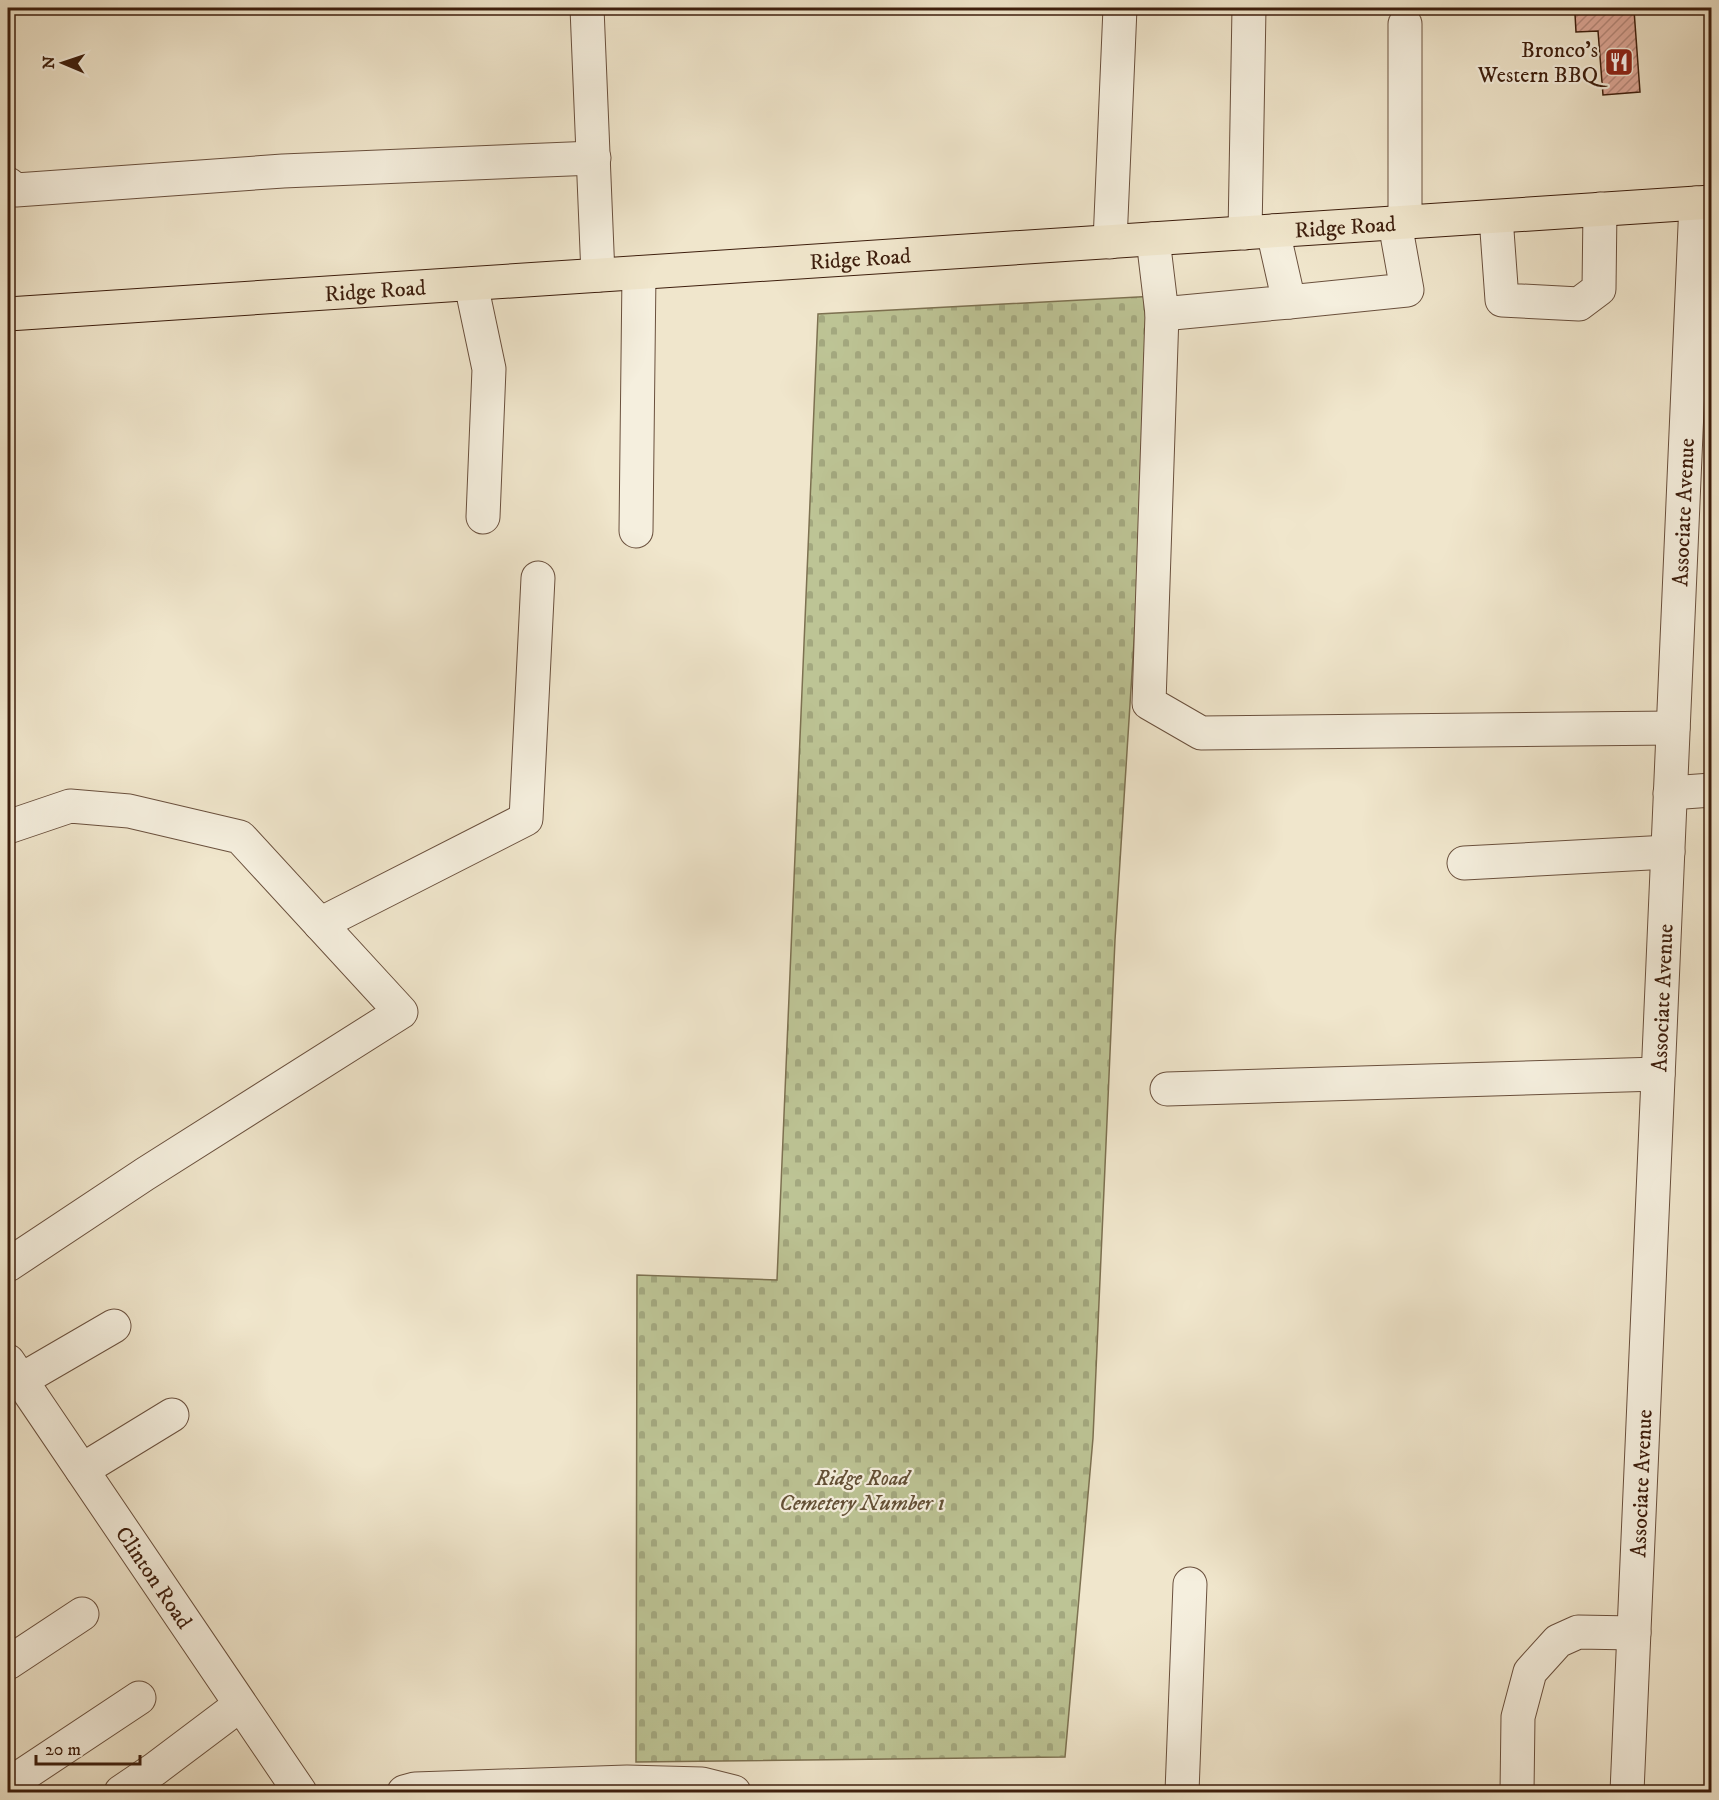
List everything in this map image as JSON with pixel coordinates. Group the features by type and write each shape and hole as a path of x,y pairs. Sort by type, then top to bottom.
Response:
{"main road":[{"name":"Ridge Road","path":"8,314 1703,203"}],"street":[{"path":"587,8 598,275"},
{"path":"1110,242 1120,8"},
{"path":"1249,8 1259,232 1289,302"},
{"path":"1162,314 1407,290 1400,223 1405,24"},
{"path":"8,184 16,190 283,171 594,158"},
{"name":"Associate Avenue","path":"1627,1792 1673,728 1703,203"},
{"path":"1496,217 1502,300 1579,304 1599,289 1600,209"},
{"path":"1154,239 1162,314 1149,703 1201,733 1673,728"},
{"path":"636,531 639,273"},
{"path":"471,284 489,369 483,518"},
{"path":"320,924 526,819 538,578"},
{"path":"1670,793 1712,790"},
{"path":"8,827 70,806 129,811 240,837 401,1012 145,1174 8,1265"},
{"path":"1464,863 1668,852"},
{"path":"1167,1089 1658,1074"},
{"path":"14,1370 114,1326"},
{"name":"Clinton Road","path":"14,1370 300,1792"},
{"path":"82,1470 172,1415"},
{"path":"1182,1792 1190,1584"},
{"path":"8,1663 82,1614"},
{"path":"1517,1792 1518,1717 1530,1672 1558,1641 1578,1632 1634,1633"},
{"path":"8,1785 139,1698"},
{"path":"121,1792 240,1704"},
{"path":"405,1792 415,1789 627,1782 702,1784 734,1792"}],"green space":[{"name":"Ridge Road Cemetery Number 1","path":"1156,296 1115,940 1093,1438 1065,1757 636,1762 637,1275 777,1280 818,314"}],"building":[{"name":"Bronco’s Western BBQ","path":"1634,10 1640,92 1603,95 1598,31 1576,32 1575,14"}],"place":[{"name":"Bronco’s Western BBQ","path":"1619,62"}]}
